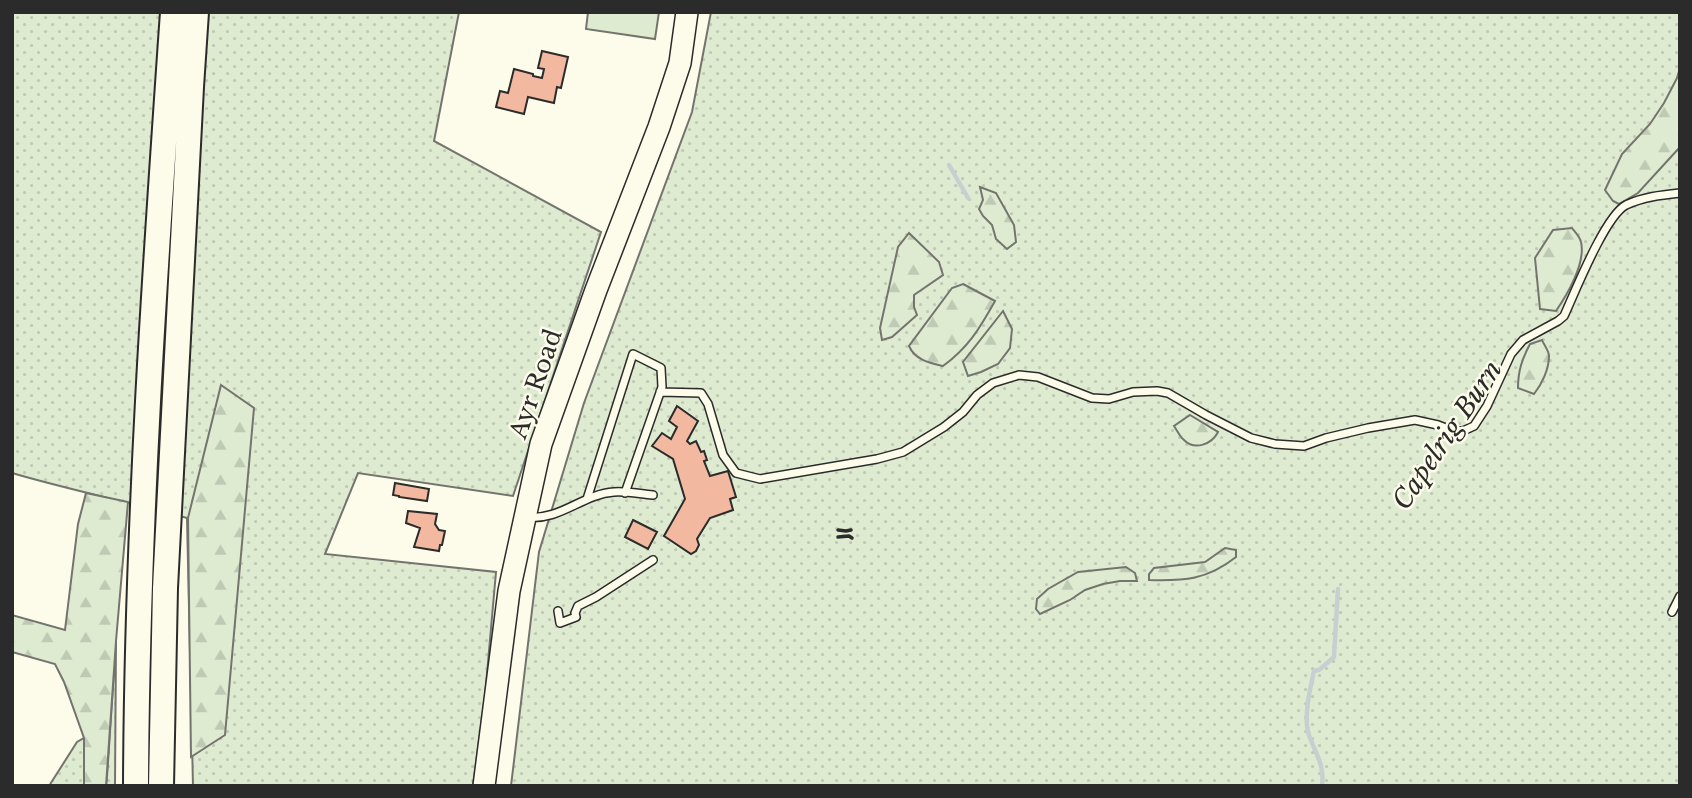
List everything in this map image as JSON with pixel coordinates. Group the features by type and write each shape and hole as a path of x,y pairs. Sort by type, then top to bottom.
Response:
{"highway":[{"path":"136,786 136,667 148,399 173,12"},
{"path":"161,786 170,479 196,12"},
{"path":"123,786 130,640 143,520"},
{"path":"162,695 169,786"}],"main road":[{"name":"Ayr Road","path":"484,786 509,592 541,444 596,290 659,127 680,63 687,12"}],"lane":[{"path":"660,392 701,393 708,404 723,455 736,473 760,479 903,452 944,427 993,383 1019,375 1038,377 1092,398 1109,399 1157,391 1168,393 1251,438 1275,444 1304,446 1368,428 1415,420 1463,431 1474,426 1487,406 1511,354 1523,340 1564,316 1599,238 1623,206 1650,197 1680,193"},
{"path":"587,499 633,354 661,368 662,387 625,493"},
{"path":"525,517 540,519 587,499 614,492 653,495"},
{"path":"558,611 560,623 576,617 578,606 653,560"},
{"path":"1672,612 1680,596"}],"green space":[{"path":"12,12 459,12 434,141 601,232 513,496 358,473 325,554 496,572 485,696 473,786 193,786 187,518 12,473"},
{"path":"588,12 659,12 655,39 586,29"},
{"path":"711,12 1680,12 1680,786 511,786 539,552 584,403 692,112"},
{"path":"1680,68 1680,147 1638,193 1619,204 1613,201 1605,190 1622,154 1650,124 1664,103"},
{"path":"980,187 996,193 1014,225 1016,242 1007,249 996,239 992,225 979,209 983,200"},
{"path":"1572,228 1580,240 1582,250 1574,278 1556,311 1540,309 1535,258 1553,230"},
{"path":"909,233 939,262 943,275 914,295 917,315 892,337 882,340 880,328 898,247"},
{"path":"963,284 995,301 984,320 966,345 943,366 919,358 909,346 952,288"},
{"path":"1003,311 1012,329 1010,348 998,364 968,376 963,362"},
{"path":"1542,340 1549,361 1540,386 1534,394 1518,388 1519,376 1530,344"},
{"path":"221,385 254,408 225,735 191,757 188,518"},
{"path":"1190,415 1218,432 1208,443 1188,443 1174,426"},
{"path":"86,493 128,502 106,786 84,786 84,738 55,664 12,652 12,615 65,630 78,524"},
{"path":"1225,548 1236,550 1236,557 1205,575 1173,580 1149,580 1149,574 1154,568 1205,562"},
{"path":"1126,567 1135,573 1137,581 1103,584 1085,590 1040,614 1036,609 1037,599 1048,589 1078,572"},
{"path":"116,641 115,786 106,786 107,777"},
{"path":"84,738 84,786 49,786 77,742"}],"building":[{"path":"542,51 568,57 561,88 557,87 554,103 528,97 524,114 496,107 500,91 508,93 514,69 542,78 544,69 538,68"},
{"path":"677,406 698,421 687,441 690,444 696,441 701,452 704,451 707,460 704,461 710,476 728,471 736,497 730,499 733,510 710,518 697,539 699,545 696,551 691,554 664,536 685,499 673,459 652,446 662,433 671,439 677,427 669,421"},
{"path":"395,483 429,489 427,501 393,495"},
{"path":"408,511 437,514 435,524 439,530 445,531 439,551 414,547 420,528 406,523"},
{"path":"633,520 657,532 648,549 625,537"}],"waterway":[{"path":"949,165 968,198"},
{"name":"Capelrig Burn","path":"1322,786 1320,764 1308,732 1307,710 1314,671 1334,657 1338,589"}],"wall":[{"path":"838,530 851,530"},
{"path":"838,537 852,538"}]}
